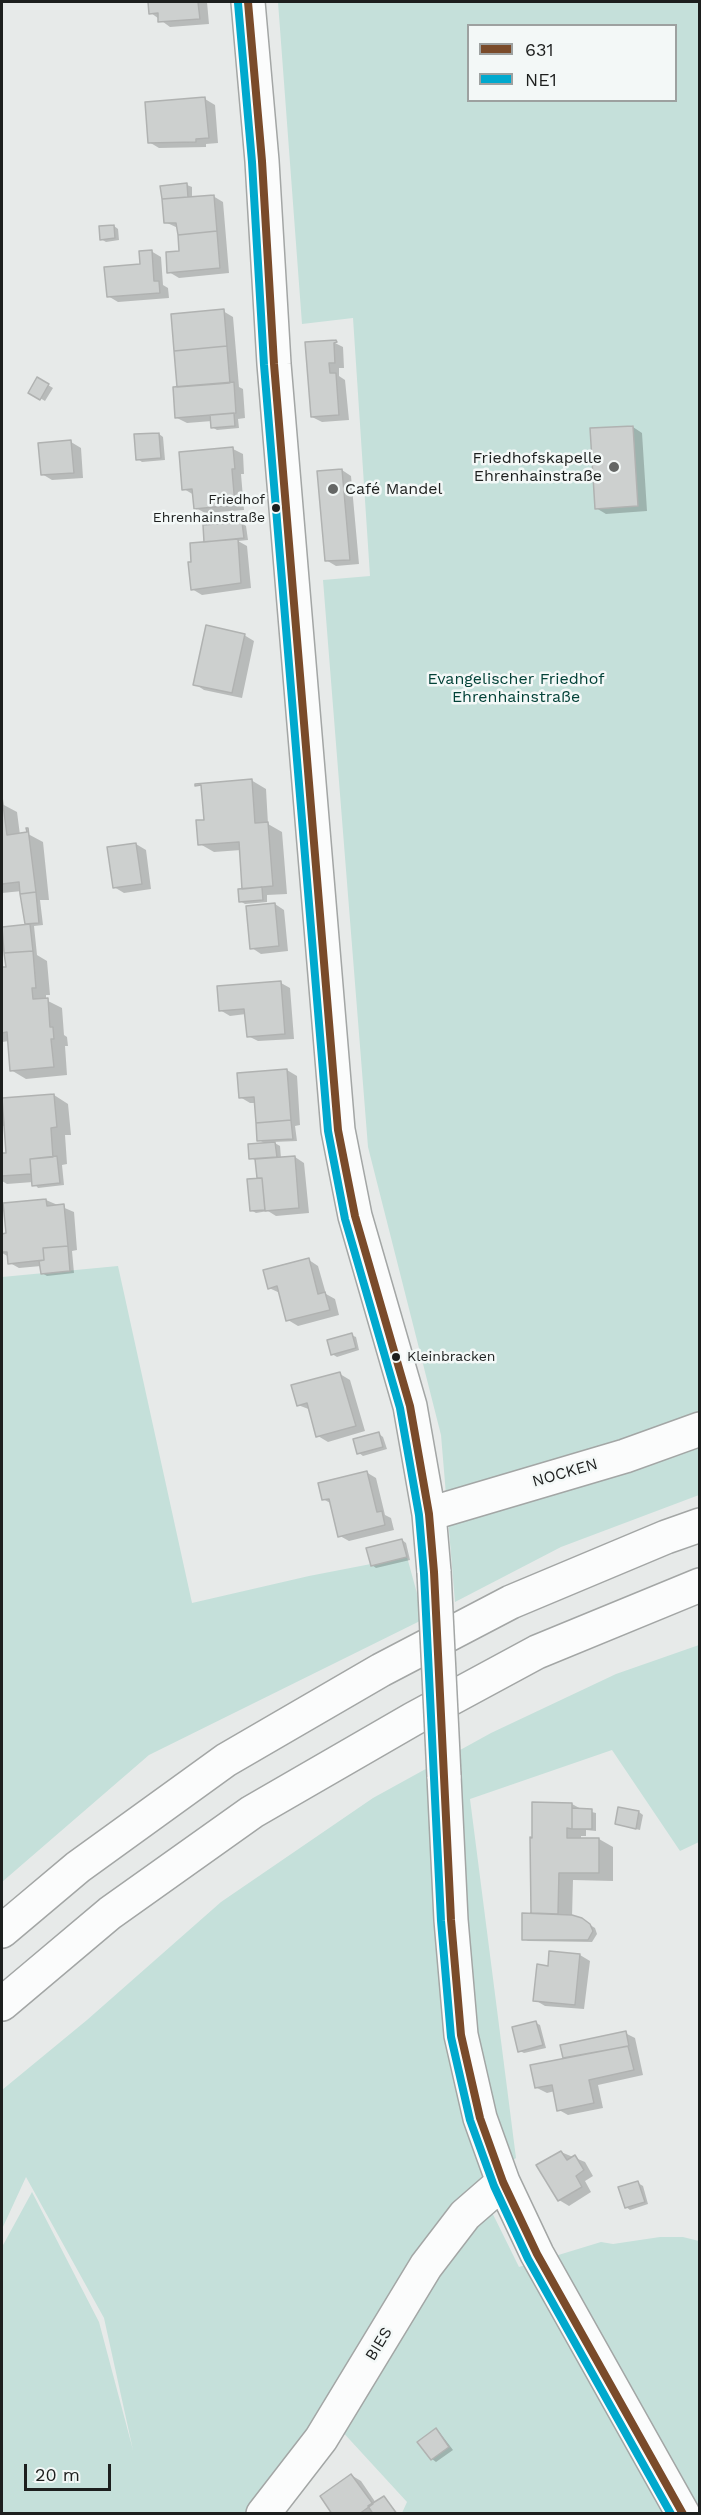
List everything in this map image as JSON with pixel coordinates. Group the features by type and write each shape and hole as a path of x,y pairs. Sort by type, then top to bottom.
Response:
{"main road":[{"path":"248,2 262,161 275,376 338,1130 355,1216 410,1406 429,1514 434,1572 451,1920 461,2035 480,2118 503,2182 537,2254 683,2514"},
{"name":"NOCKEN","path":"429,1514 625,1456 699,1429"},
{"path":"2,1931 78,1867 226,1760 370,1676 511,1602 699,1525"},
{"path":"2,2004 110,1912 252,1812 413,1719 537,1652 699,1585"},
{"name":"BIES","path":"263,2514 321,2439 426,2266 465,2215 503,2182"}],"green space":[{"name":"Evangelischer Friedhof Ehrenhainstraße","path":"278,2 699,2 699,1495 561,1547 455,1602 441,1435 368,1147 323,580 370,576 353,318 302,324"},
{"path":"118,1266 192,1603 309,1576 407,1557 424,1619 149,1755 2,1882 2,1277"},
{"path":"699,1645 699,1842 680,1851 612,1750 470,1799 516,2158 479,2186 519,2267 601,2242 613,2244 660,2237 683,2237 699,2241 699,2513 402,2513 407,2502 339,2428 250,2513 2,2513 2,2247 32,2192 99,2322 133,2450 104,2318 26,2177 2,2229 2,2090 87,2020 221,1902 373,1798 491,1733 616,1674"}],"building":[{"path":"148,2 198,2 200,19 158,22 158,13 149,14"},
{"path":"205,97 209,138 196,139 196,142 148,143 145,102"},
{"path":"187,183 188,197 162,199 160,186"},
{"path":"214,195 217,231 178,235 176,223 164,223 162,199"},
{"path":"114,225 115,238 100,240 99,226"},
{"path":"217,231 220,268 167,273 166,252 179,251 178,235"},
{"path":"152,250 154,281 159,281 160,293 107,297 104,267 140,264 139,251"},
{"path":"224,309 227,346 174,351 171,314"},
{"path":"336,340 337,342 334,343 335,363 329,363 330,373 336,373 339,415 311,417 305,342"},
{"path":"227,346 230,383 177,387 174,351"},
{"path":"37,377 49,384 40,400 28,393"},
{"path":"234,382 236,413 175,418 173,387"},
{"path":"234,413 235,426 211,428 210,415"},
{"name":"Friedhofskapelle Ehrenhainstraße","path":"633,426 638,506 595,509 590,428"},
{"path":"159,433 161,458 136,460 134,434"},
{"path":"71,440 74,473 41,475 38,443"},
{"path":"233,447 235,505 194,509 192,489 182,490 179,452"},
{"path":"342,469 350,560 325,561 317,471"},
{"path":"242,522 244,538 204,542 203,525"},
{"path":"238,539 241,583 191,590 188,562 191,562 190,543"},
{"path":"206,625 245,634 232,693 193,685"},
{"path":"252,779 255,823 268,822 273,886 242,889 239,842 198,845 196,820 204,820 201,785 195,786 195,784"},
{"path":"2,797 7,835 27,832 26,828 28,828 36,892 20,894 19,882 2,884"},
{"path":"136,843 142,884 113,888 107,847"},
{"path":"262,887 263,900 239,902 238,889"},
{"path":"36,892 39,923 25,924 20,894"},
{"path":"275,903 279,946 250,949 246,906"},
{"path":"30,924 33,951 4,953 2,927"},
{"path":"33,951 36,988 32,988 33,999 48,998 50,1027 53,1027 54,1039 51,1039 54,1067 10,1071 7,1032 2,1033 2,967 6,967 4,953"},
{"path":"281,981 285,1034 247,1037 244,1009 219,1011 217,986"},
{"path":"287,1069 291,1120 256,1123 254,1097 239,1098 237,1073"},
{"path":"54,1094 57,1127 51,1128 53,1157 30,1159 31,1174 2,1176 2,1153 6,1153 2,1098"},
{"path":"291,1120 293,1139 257,1141 256,1123"},
{"path":"275,1142 277,1157 249,1159 248,1144"},
{"path":"57,1156 60,1183 32,1186 30,1159"},
{"path":"295,1156 299,1208 265,1211 262,1178 257,1178 255,1159"},
{"path":"262,1178 265,1210 250,1211 247,1179"},
{"path":"46,1199 47,1206 64,1204 68,1246 43,1248 44,1260 8,1264 7,1252 2,1252 2,1234 6,1233 3,1203"},
{"path":"68,1246 70,1271 41,1274 39,1261 44,1260 43,1248"},
{"path":"309,1258 318,1294 325,1292 330,1310 286,1321 277,1286 268,1289 263,1270"},
{"path":"352,1333 356,1348 331,1355 327,1340"},
{"path":"340,1372 356,1426 316,1437 307,1403 297,1406 291,1385"},
{"path":"379,1432 383,1447 357,1454 353,1439"},
{"path":"367,1471 377,1512 382,1511 385,1525 338,1537 329,1499 322,1500 318,1483"},
{"path":"402,1539 407,1557 371,1566 366,1548"},
{"path":"532,1802 572,1803 572,1829 567,1828 567,1838 599,1838 599,1873 559,1873 558,1914 531,1913"},
{"path":"618,1807 639,1811 636,1829 615,1824"},
{"path":"572,1808 592,1809 592,1829 572,1829"},
{"path":"522,1913 572,1915 590,1924 593,1931 588,1940 522,1940"},
{"path":"549,1951 580,1954 575,2005 533,2001 537,1964 548,1966"},
{"path":"536,2021 543,2045 518,2052 512,2027"},
{"path":"626,2031 629,2046 563,2058 560,2045"},
{"path":"628,2046 634,2070 589,2080 594,2103 557,2111 552,2085 535,2088 530,2065"},
{"path":"561,2151 567,2160 575,2155 584,2170 576,2176 582,2187 558,2201 536,2165"},
{"path":"638,2181 645,2202 625,2208 618,2187"},
{"path":"436,2428 449,2447 431,2460 417,2442"},
{"path":"351,2474 373,2504 359,2514 332,2514 320,2496"},
{"path":"384,2496 397,2514 373,2514 368,2506"}],"transit line":[{"name":"631","path":"248,2 262,161 274,364 338,1130 355,1216 410,1406 429,1514 434,1572 451,1920 461,2035 480,2118 503,2182 537,2254 683,2514"},
{"name":"NE1","path":"238,3 252,162 264,365 328,1131 345,1219 400,1408 419,1515 424,1573 441,1921 451,2037 470,2120 494,2186 528,2259 671,2514"}],"place":[{"name":"Friedhofskapelle Ehrenhainstraße","path":"614,467"},
{"name":"Café Mandel","path":"333,489"},
{"name":"Friedhof Ehrenhainstraße","path":"276,508"},
{"name":"Kleinbracken","path":"396,1357"}]}
